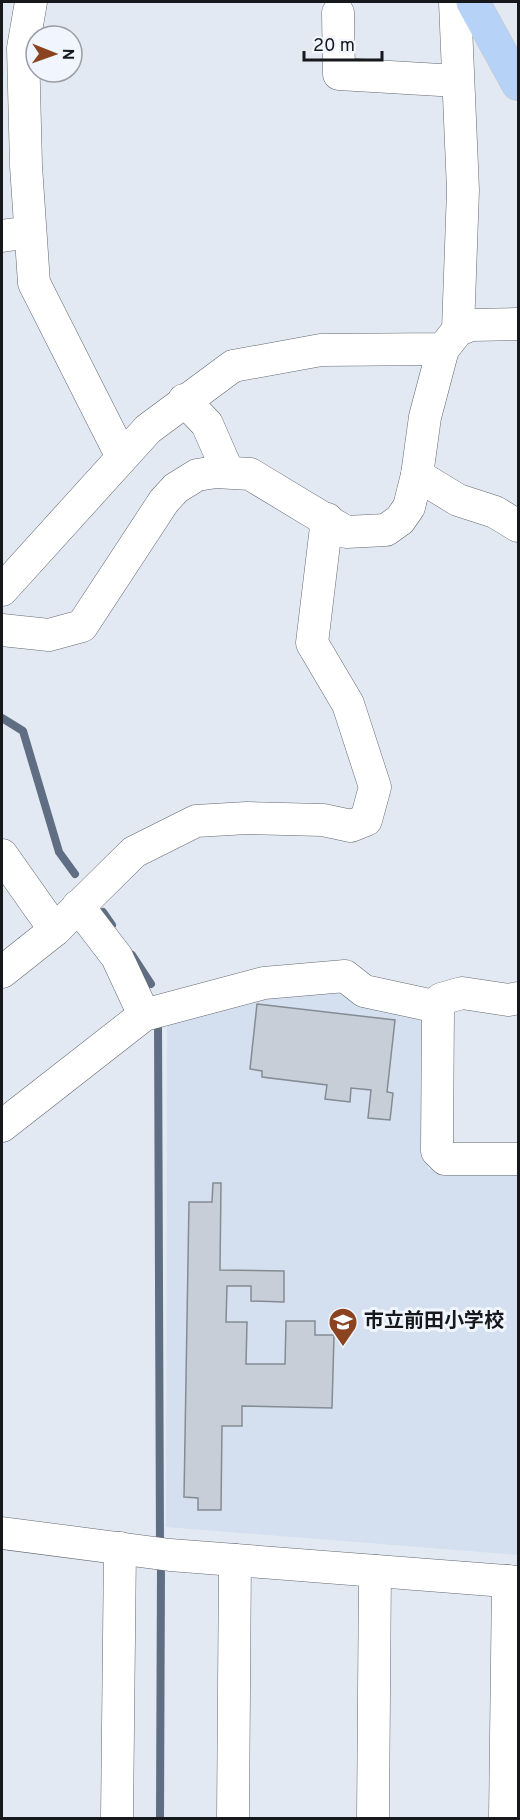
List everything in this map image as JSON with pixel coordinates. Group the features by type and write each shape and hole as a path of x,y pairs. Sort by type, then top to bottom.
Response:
{"main road":[{"path":"473,2 519,84"}],"street":[{"path":"31,2 12,47 16,234 34,283 122,458"},
{"path":"2,630 49,635 82,626 164,501 176,488 197,474 228,472 250,474 346,532 386,530 400,520 409,507 417,474 425,417 451,340 464,190 455,2"},
{"path":"338,13 339,74 457,81"},
{"path":"2,590 148,429 184,400 233,366 321,351 451,340 471,325 519,324"},
{"path":"184,400 207,424 228,472"},
{"path":"417,474 459,500 495,512 519,526"},
{"path":"2,972 55,930 134,852 196,820 247,818 312,820 351,826 366,820 375,787 348,704 312,643 327,519"},
{"path":"2,855 55,930"},
{"path":"78,906 117,957 144,1015"},
{"path":"2,1126 144,1015 264,983 345,976 364,991 438,1006"},
{"path":"519,998 508,1000 462,993 441,999 438,1006 437,1151 445,1160 519,1159"},
{"path":"2,1533 145,1552 513,1582 505,1818"},
{"path":"117,1818 145,1552"},
{"path":"233,1818 235,1560"},
{"path":"373,1818 375,1571"}],"shaded area":[{"name":"市立前田小学校","path":"343,986 430,1014 428,1169 518,1170 518,1555 166,1527 167,1019 269,994"}],"building":[{"path":"257,1004 395,1020 387,1092 393,1093 390,1120 368,1118 371,1090 351,1088 350,1102 325,1099 327,1085 262,1077 262,1071 250,1069"},
{"path":"213,1183 221,1183 220,1270 284,1271 284,1302 251,1301 251,1286 227,1286 226,1322 247,1322 246,1364 285,1364 286,1321 315,1321 315,1335 334,1335 332,1408 242,1406 242,1426 222,1426 221,1510 198,1510 198,1498 184,1497 189,1202 212,1202"}],"waterway":[{"path":"2,718 23,731 59,852 75,874"},
{"path":"103,912 112,925"},
{"path":"132,955 151,984"},
{"path":"158,1020 160,1547"},
{"path":"160,1818 161,1562"}],"place":[{"name":"市立前田小学校","path":"343,1348"}]}
